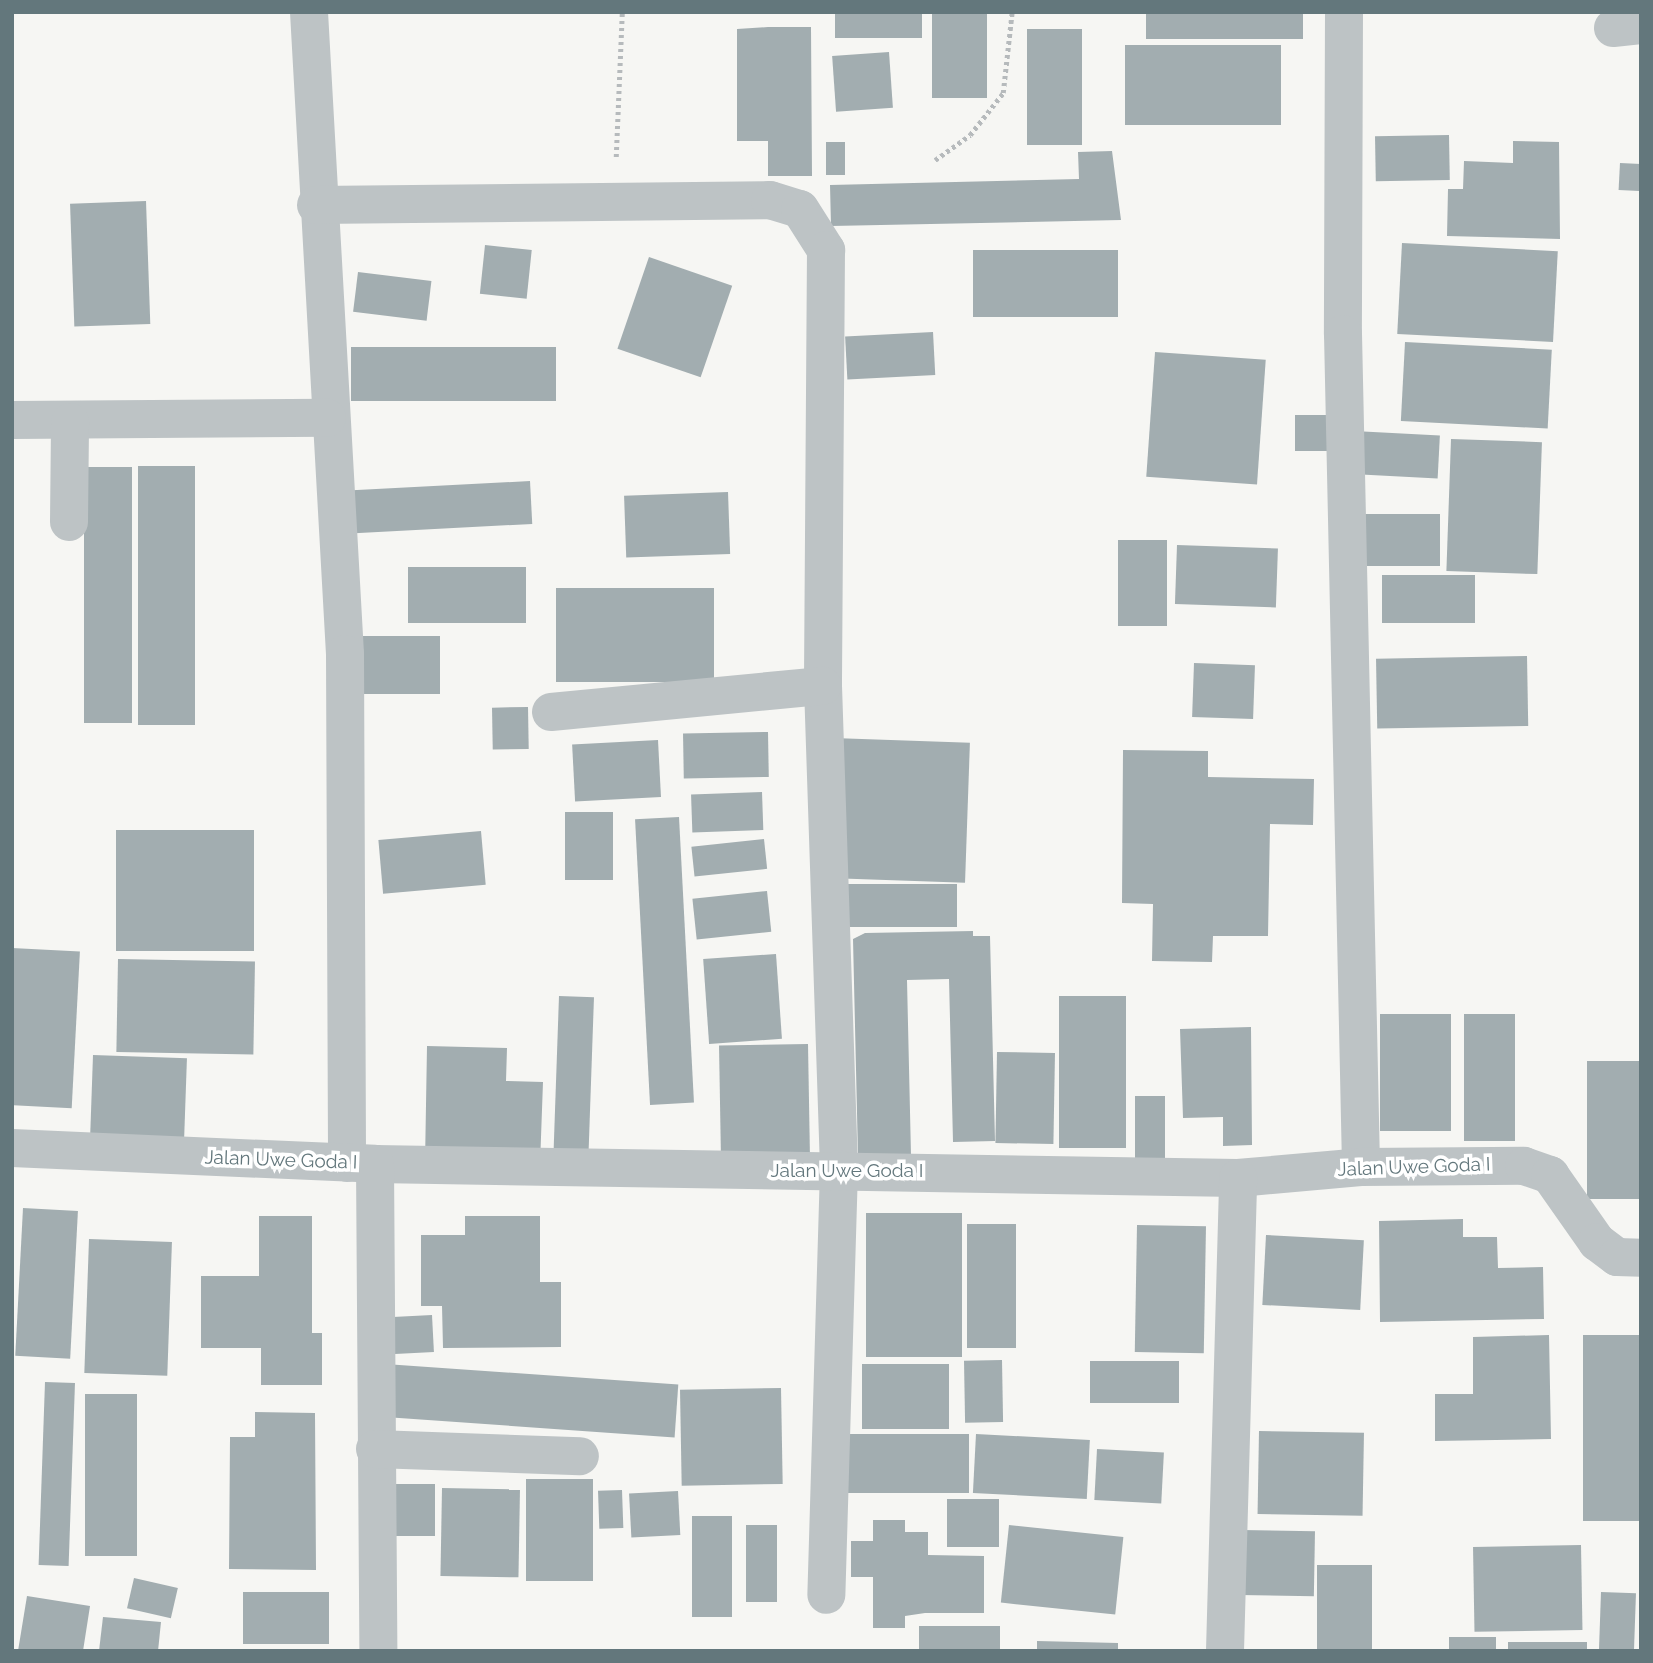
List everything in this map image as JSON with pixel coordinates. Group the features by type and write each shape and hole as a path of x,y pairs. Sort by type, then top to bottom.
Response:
{"street":[{"path":"309,12 327,418 345,667 361,1163 375,1449 378,1651"},
{"path":"1344,12 1343,348 1361,1167"},
{"path":"316,205 770,200 800,209 825,250 823,686 839,1169 825,1595"},
{"path":"12,420 71,422 327,418"},
{"path":"69,522 71,422"},
{"path":"551,712 823,686"},
{"name":"Jalan Uwe Goda I","path":"12,1148 361,1163 839,1169 1238,1178 1361,1167 1524,1166 1550,1175 1597,1242 1618,1257 1641,1258"},
{"path":"1225,1651 1238,1178"},
{"path":"375,1449 580,1456"}],"path":[{"path":"614,200 622,12"},
{"path":"935,160 970,135 1003,93 1012,12"}],"building":[{"path":"835,12 922,12 922,38 835,38"},
{"path":"932,12 987,12 987,98 932,98"},
{"path":"1146,12 1303,12 1303,39 1146,39"},
{"path":"811,27 812,176 768,176 768,141 737,141 737,29"},
{"path":"1027,29 1082,29 1082,145 1027,145"},
{"path":"1125,45 1281,45 1281,125 1125,125"},
{"path":"889,52 893,108 836,112 832,56"},
{"path":"1449,135 1450,180 1376,181 1375,136"},
{"path":"1513,141 1559,142 1560,239 1447,236 1448,189 1463,189 1464,161 1513,163"},
{"path":"826,142 845,142 845,175 826,175"},
{"path":"1112,151 1121,220 831,226 830,185 1079,179 1078,152"},
{"path":"1620,163 1641,164 1640,191 1619,190"},
{"path":"146,201 150,324 74,327 70,204"},
{"path":"1402,243 1558,251 1553,342 1397,334"},
{"path":"485,245 532,250 527,299 480,294"},
{"path":"973,250 1118,250 1118,317 973,317"},
{"path":"649,257 732,286 701,377 617,349"},
{"path":"358,272 431,281 427,321 353,312"},
{"path":"933,332 935,375 847,380 845,337"},
{"path":"1405,342 1552,350 1548,429 1401,421"},
{"path":"351,347 556,347 556,401 351,401"},
{"path":"1155,352 1266,360 1257,484 1146,477"},
{"path":"1295,415 1330,415 1330,451 1295,451"},
{"path":"1354,431 1440,436 1438,478 1352,474"},
{"path":"1451,439 1542,442 1537,574 1446,571"},
{"path":"138,466 195,466 195,725 138,725"},
{"path":"84,467 132,467 132,723 84,723"},
{"path":"530,481 532,524 354,533 352,490"},
{"path":"728,492 730,554 626,558 624,496"},
{"path":"1351,514 1440,514 1440,566 1351,566"},
{"path":"1118,540 1167,540 1167,626 1118,626"},
{"path":"1177,545 1278,549 1276,607 1175,604"},
{"path":"408,567 526,567 526,623 408,623"},
{"path":"1382,575 1475,575 1475,623 1382,623"},
{"path":"556,588 714,588 714,682 556,682"},
{"path":"360,636 440,636 440,694 360,694"},
{"path":"1527,656 1528,726 1377,729 1376,659"},
{"path":"1194,663 1255,665 1253,719 1192,717"},
{"path":"528,707 529,749 493,750 492,708"},
{"path":"768,732 769,777 684,778 683,733"},
{"path":"833,738 970,743 965,883 828,878"},
{"path":"658,740 661,797 575,801 572,745"},
{"path":"1123,750 1208,751 1208,777 1314,779 1313,825 1270,824 1268,936 1213,936 1212,962 1152,961 1153,904 1122,903"},
{"path":"762,792 763,830 692,832 691,794"},
{"path":"565,812 613,812 613,880 565,880"},
{"path":"679,817 694,1103 650,1105 635,819"},
{"path":"116,830 254,830 254,951 116,951"},
{"path":"481,831 486,885 383,894 378,840"},
{"path":"764,839 767,869 695,876 691,847"},
{"path":"842,884 957,884 957,927 842,927"},
{"path":"767,891 771,932 697,940 692,899"},
{"path":"973,931 973,936 990,936 995,1141 953,1142 949,979 907,980 911,1155 858,1156 853,939 865,933"},
{"path":"12,948 80,952 72,1108 12,1105"},
{"path":"776,954 782,1039 709,1044 703,959"},
{"path":"118,959 255,961 253,1054 116,1052"},
{"path":"559,996 594,997 589,1152 554,1151"},
{"path":"1059,996 1126,996 1126,1148 1059,1148"},
{"path":"1380,1014 1451,1014 1451,1131 1380,1131"},
{"path":"1464,1014 1515,1014 1515,1141 1464,1141"},
{"path":"1251,1027 1252,1145 1223,1146 1223,1117 1183,1118 1180,1029"},
{"path":"808,1044 810,1161 721,1163 719,1046"},
{"path":"427,1046 507,1048 506,1081 543,1082 540,1165 425,1163"},
{"path":"997,1052 1055,1053 1053,1144 995,1143"},
{"path":"93,1055 187,1058 184,1144 90,1141"},
{"path":"1587,1061 1641,1061 1641,1199 1587,1199"},
{"path":"1135,1096 1165,1096 1165,1158 1135,1158"},
{"path":"23,1208 78,1211 70,1359 15,1356"},
{"path":"866,1213 962,1213 962,1357 866,1357"},
{"path":"259,1216 312,1216 312,1333 322,1333 322,1385 261,1385 261,1348 201,1348 201,1276 259,1276"},
{"path":"465,1216 540,1216 540,1282 561,1282 561,1347 443,1348 442,1306 421,1306 421,1235 465,1235"},
{"path":"1463,1219 1463,1237 1497,1237 1498,1268 1543,1267 1544,1319 1380,1322 1379,1221"},
{"path":"967,1224 1016,1224 1016,1348 967,1348"},
{"path":"1137,1225 1206,1226 1204,1353 1135,1352"},
{"path":"1266,1235 1364,1240 1360,1310 1262,1305"},
{"path":"89,1239 172,1242 167,1376 84,1373"},
{"path":"432,1315 434,1352 390,1354 388,1317"},
{"path":"1549,1335 1551,1439 1435,1441 1435,1394 1473,1394 1473,1337"},
{"path":"1583,1335 1641,1335 1641,1521 1583,1521"},
{"path":"1002,1360 1003,1422 965,1423 964,1361"},
{"path":"1090,1361 1179,1361 1179,1403 1090,1403"},
{"path":"385,1364 678,1385 675,1437 381,1417"},
{"path":"862,1364 949,1364 949,1429 862,1429"},
{"path":"45,1382 75,1383 69,1566 39,1565"},
{"path":"781,1388 783,1484 682,1486 680,1390"},
{"path":"85,1394 137,1394 137,1556 85,1556"},
{"path":"255,1412 315,1413 316,1570 229,1569 230,1437 255,1437"},
{"path":"1259,1431 1364,1433 1363,1516 1258,1514"},
{"path":"833,1434 969,1434 969,1493 833,1493"},
{"path":"976,1434 1090,1440 1087,1499 973,1493"},
{"path":"1097,1449 1164,1453 1161,1503 1094,1500"},
{"path":"526,1479 593,1479 593,1581 526,1581"},
{"path":"390,1484 435,1484 435,1536 390,1536"},
{"path":"442,1488 520,1489 518,1577 440,1576"},
{"path":"622,1490 623,1528 599,1529 598,1491"},
{"path":"678,1491 680,1535 631,1538 629,1494"},
{"path":"947,1499 999,1499 999,1547 947,1547"},
{"path":"692,1516 732,1516 732,1617 692,1617"},
{"path":"873,1520 905,1520 905,1532 928,1532 928,1555 984,1556 984,1613 925,1613 905,1616 905,1628 873,1628 873,1577 851,1577 851,1541 873,1541"},
{"path":"746,1525 777,1525 777,1602 746,1602"},
{"path":"1009,1525 1123,1537 1115,1615 1001,1603"},
{"path":"1241,1530 1315,1531 1314,1596 1240,1595"},
{"path":"1581,1545 1582,1630 1474,1632 1473,1547"},
{"path":"1317,1565 1372,1565 1372,1651 1317,1651"},
{"path":"134,1578 178,1588 171,1618 127,1608"},
{"path":"243,1592 329,1592 329,1644 243,1644"},
{"path":"1601,1592 1636,1593 1634,1651 1599,1651"},
{"path":"27,1596 90,1606 83,1651 18,1651"},
{"path":"103,1617 161,1622 158,1651 99,1651"},
{"path":"919,1626 1000,1626 1000,1651 919,1651"},
{"path":"1449,1637 1496,1637 1496,1651 1449,1651"},
{"path":"1037,1641 1118,1643 1118,1651 1037,1651"},
{"path":"1508,1642 1587,1642 1587,1651 1508,1651"}]}
